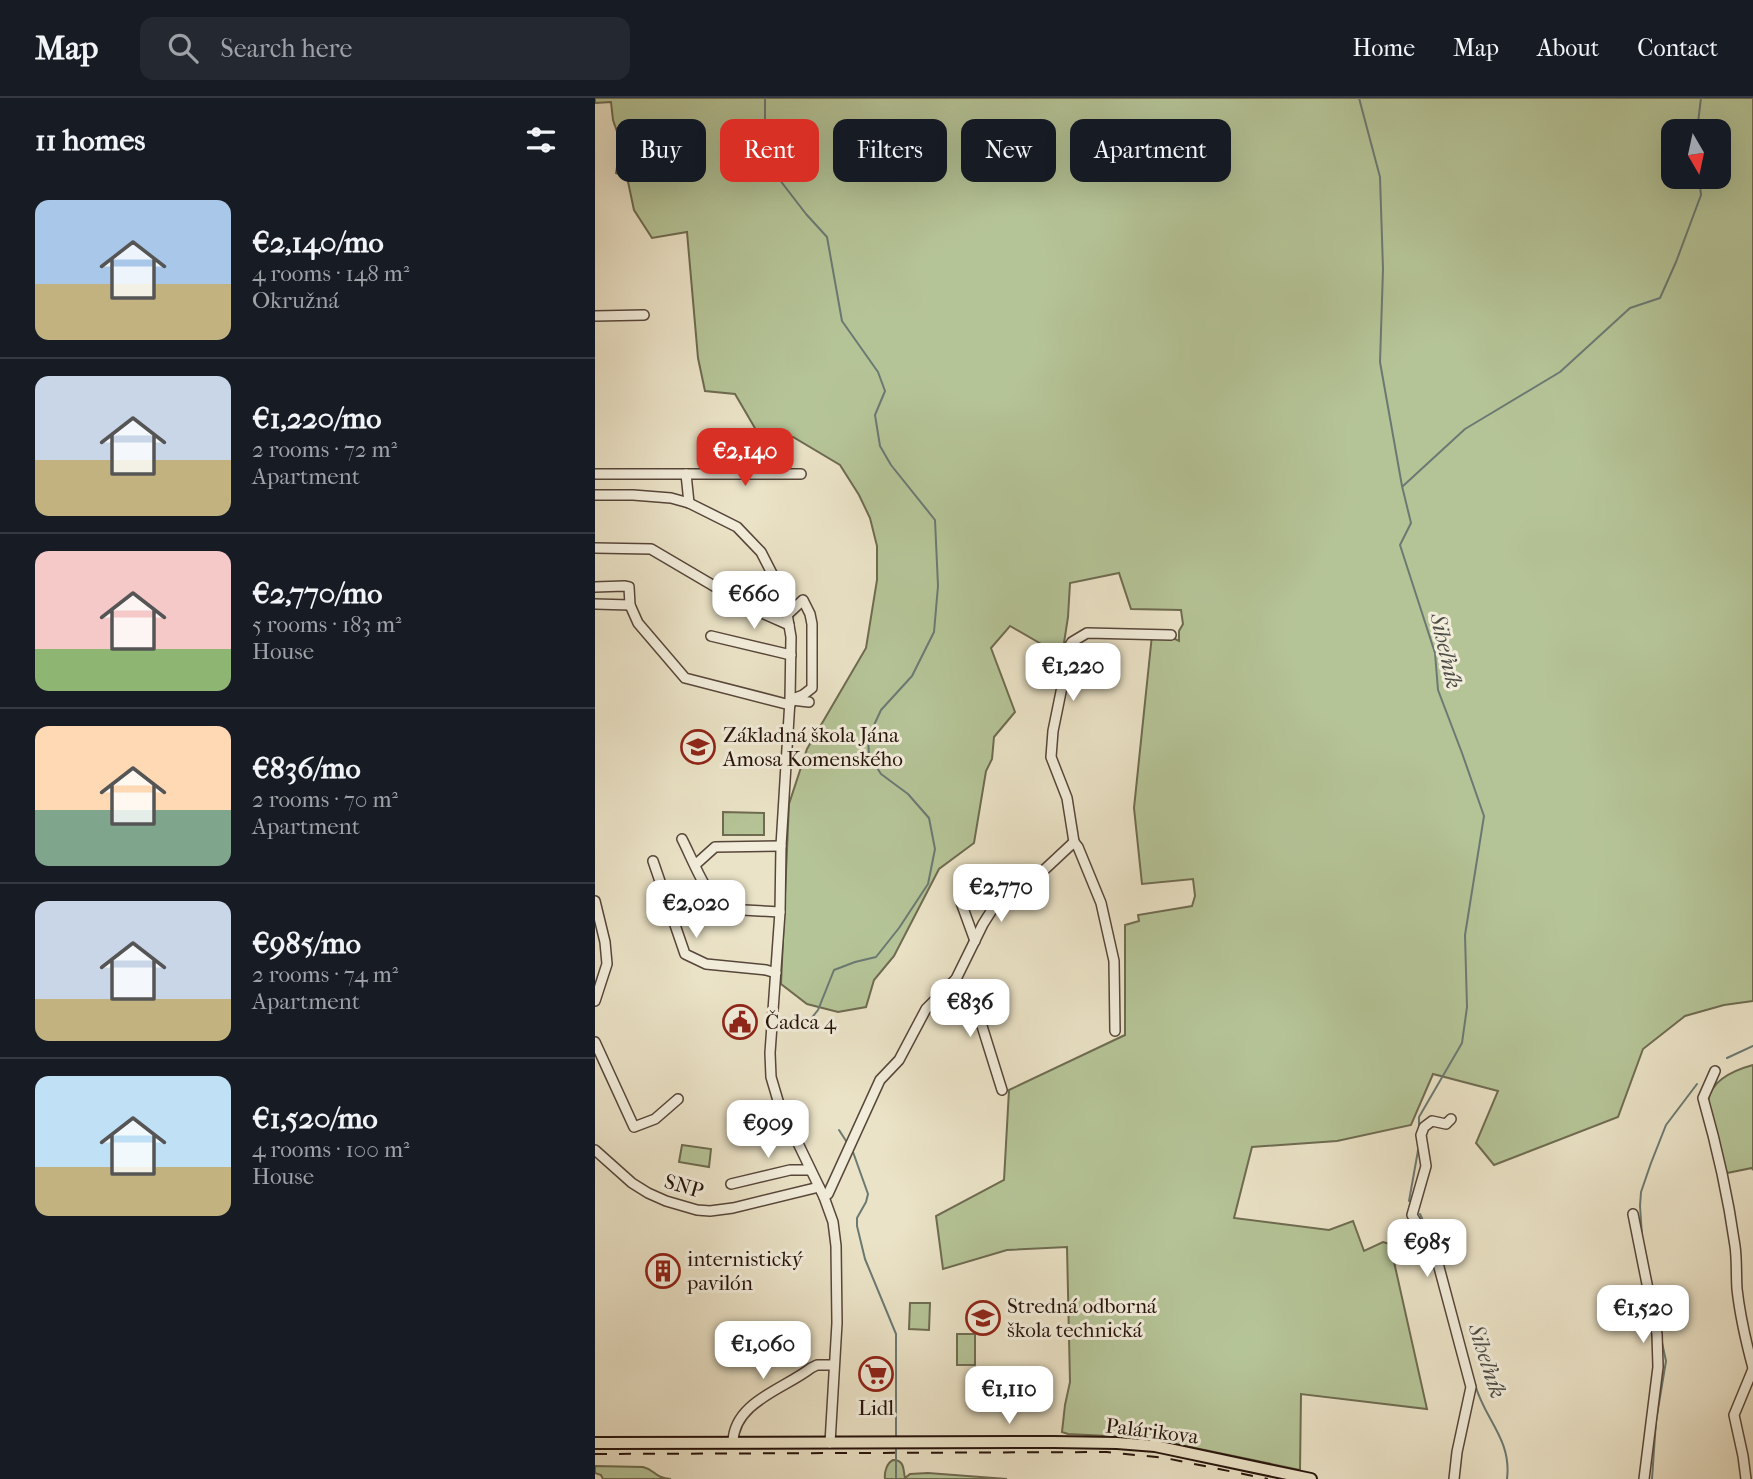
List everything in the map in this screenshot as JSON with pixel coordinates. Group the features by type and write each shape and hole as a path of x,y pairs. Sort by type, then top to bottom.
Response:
{"main road":[{"name":"Palárikova","path":"595,1443 1053,1441 1130,1444 1155,1446 1311,1479"}],"street":[{"path":"595,316 644,315"},
{"path":"595,474 801,474"},
{"path":"686,474 689,503"},
{"path":"595,495 671,498 689,503 737,527 761,552 782,593 788,620 791,656 790,702 770,1053 771,1077 779,1104 824,1197 833,1222 837,1324 830,1443"},
{"path":"595,548 651,549 753,610 788,620"},
{"path":"595,587 629,587 630,605 638,624 685,678 790,702 809,702"},
{"path":"788,620 803,600 812,624 812,688 790,702"},
{"path":"595,604 630,605"},
{"path":"1115,1031 1114,961 1111,946 1101,903 1078,847 1073,842 1067,797 1051,757 1053,731 1067,650 1072,642 1087,633 1171,635"},
{"path":"711,636 791,656"},
{"path":"682,839 709,892 721,908 780,912"},
{"path":"824,1197 844,1161 880,1080 899,1060 926,1009 956,979 997,902 1043,871 1073,842"},
{"path":"695,865 716,847 782,846"},
{"path":"653,861 685,954 706,964 776,973"},
{"path":"971,878 959,897 975,941"},
{"path":"595,901 607,964 595,1001"},
{"path":"956,979 977,1010 1002,1090"},
{"path":"595,1042 634,1127 655,1119 678,1099"},
{"path":"1715,1071 1703,1098 1728,1199 1736,1250 1742,1325 1753,1369 1734,1415 1746,1479"},
{"path":"1451,1119 1446,1125 1432,1121 1423,1131 1421,1139 1426,1166 1412,1214 1436,1256 1471,1387 1454,1479"},
{"name":"SNP","path":"595,1150 648,1194 697,1210 710,1212 733,1208 819,1187"},
{"name":"SNP","path":"731,1184 790,1170 810,1170"},
{"path":"1633,1214 1657,1335 1658,1367 1644,1479"},
{"path":"733,1442 733,1431 751,1406 817,1365 834,1365"}],"green space":[{"path":"595,98 1753,98 1753,1001 1724,1005 1685,1016 1643,1049 1618,1117 1494,1165 1476,1143 1498,1091 1433,1074 1411,1125 1337,1141 1252,1147 1234,1218 1329,1230 1353,1221 1364,1251 1383,1242 1390,1244 1427,1409 1301,1394 1300,1470 1147,1438 1068,1434 1062,1432 1070,1382 1067,1247 1007,1250 943,1269 936,1216 1004,1180 1009,1090 1125,1035 1125,925 1139,921 1138,915 1192,906 1195,896 1193,879 1142,884 1134,808 1152,635 1171,637 1179,641 1179,631 1183,624 1181,610 1131,609 1119,573 1070,583 1062,656 1010,626 991,648 1015,712 994,737 992,759 986,771 974,843 939,869 894,956 874,980 866,1007 838,1012 807,1004 781,984 789,804 807,749 866,648 877,580 877,546 870,518 840,465 793,437 759,435 735,394 705,391 698,358 687,232 652,238 634,210 628,182 706,182 706,119 616,119 616,129 611,102 595,103"},
{"path":"723,812 764,813 764,835 723,835"},
{"path":"1753,1065 1753,1170 1752,1168 1727,1173 1710,1122 1710,1094 1717,1083 1731,1073"},
{"path":"682,1145 711,1149 709,1167 679,1162"},
{"path":"910,1303 930,1303 929,1330 909,1329"},
{"path":"957,1334 975,1334 975,1365 957,1365"},
{"path":"893,1460 902,1464 905,1478 910,1474 928,1473 1007,1479 885,1479 886,1468"},
{"path":"595,1466 643,1467 661,1477 671,1479 603,1479 595,1473"}],"waterway":[{"path":"765,98 765,124 776,175 827,237 842,321 878,372 885,391 875,415 880,446 891,465 935,520 938,586 934,632 912,676 881,710 868,738 869,755 881,774 908,794 929,818 935,849 928,884 876,957 834,970 818,1010 806,1025"},
{"name":"Siheľník","path":"1359,98 1380,177 1383,269 1380,362 1411,523 1400,545 1435,653 1438,690 1484,816 1465,935 1467,1007 1462,1043 1419,1117 1419,1129"},
{"path":"1698,119 1701,98"},
{"path":"1403,486 1465,429 1560,372 1630,308 1660,298 1701,195 1700,189"},
{"path":"1727,1058 1753,1046"},
{"path":"1642,1236 1641,1192 1651,1163 1666,1125 1697,1084"},
{"path":"839,1130 848,1144"},
{"name":"Siheľník","path":"1409,1201 1419,1145"},
{"path":"853,1152 868,1194 857,1218 857,1226 865,1259 896,1334 896,1438"},
{"name":"Siheľník","path":"1420,1214 1436,1248"},
{"path":"1652,1479 1656,1421 1666,1361 1661,1338"},
{"name":"Siheľník","path":"1475,1384 1505,1452 1507,1479"},
{"path":"896,1448 896,1479"}],"railway":[{"path":"595,1454 1107,1452 1165,1458 1268,1479"}],"place":[{"name":"Základná škola Jána Amosa Komenského","path":"698,747"},
{"name":"Čadca 4","path":"740,1022"},
{"name":"internistický pavilón","path":"663,1271"},
{"name":"Stredná odborná škola technická","path":"983,1318"},
{"name":"Lidl","path":"876,1374"}]}
